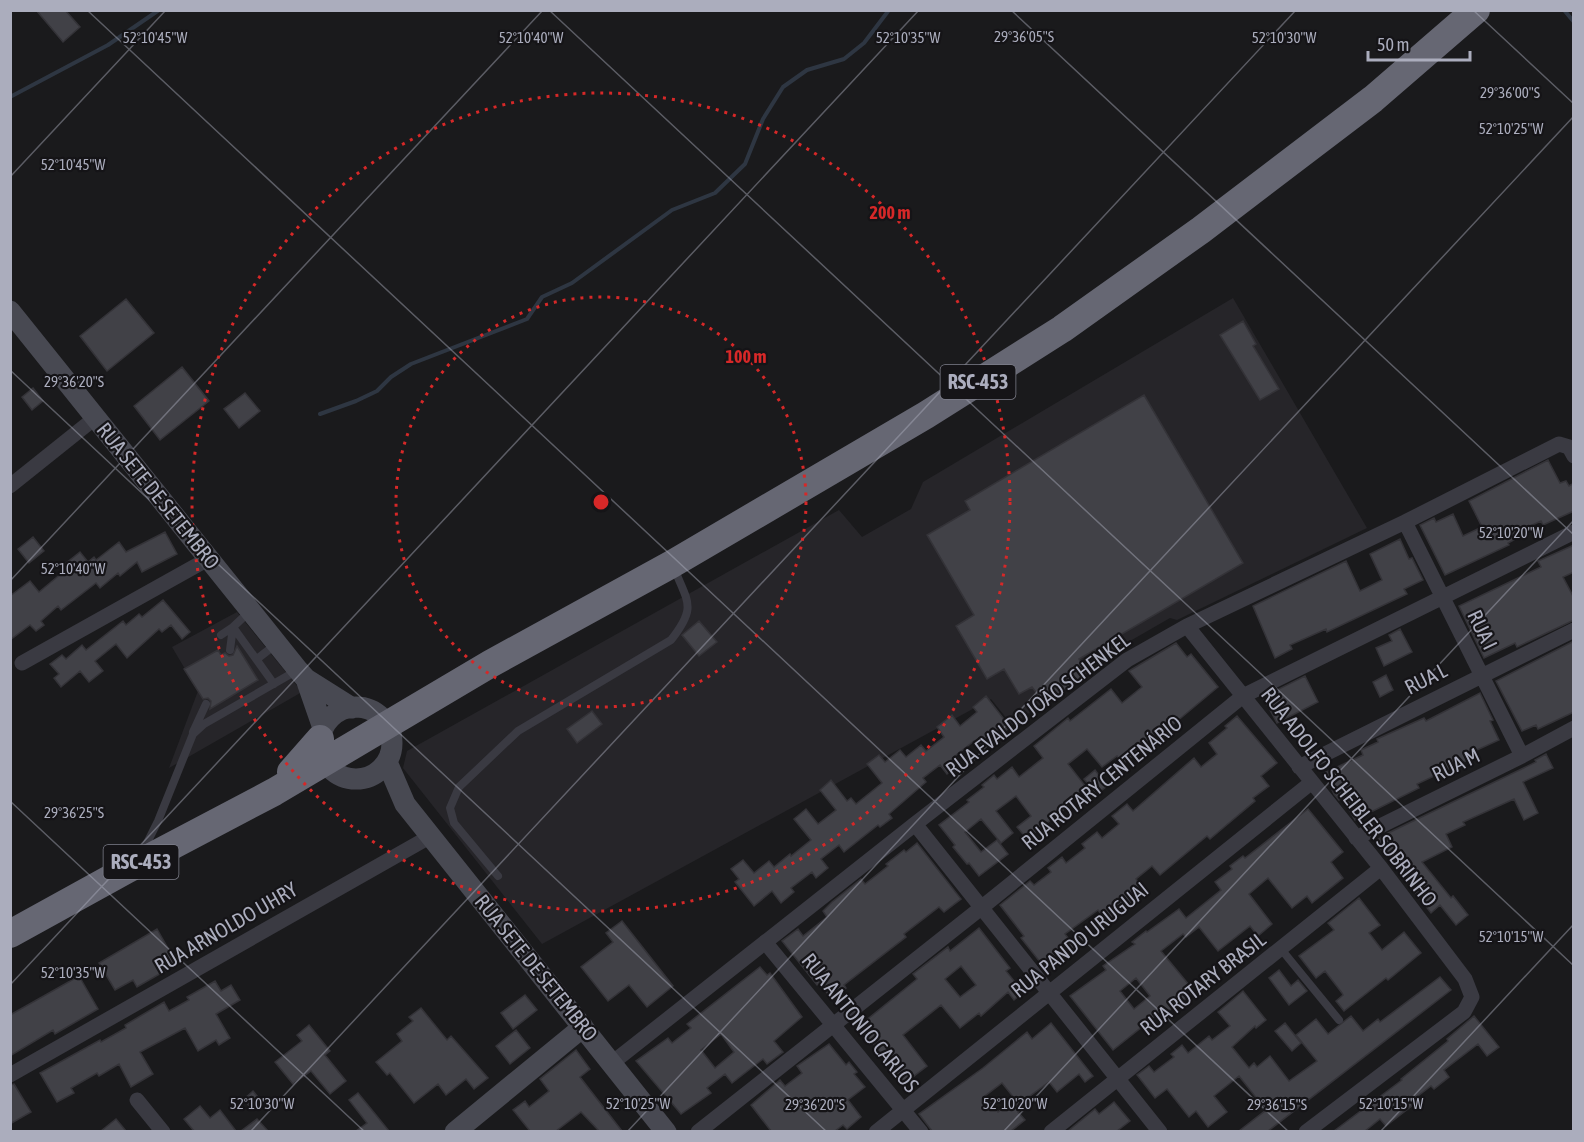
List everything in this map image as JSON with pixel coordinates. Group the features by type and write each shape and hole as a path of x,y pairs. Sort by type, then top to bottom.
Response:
{"highway":[{"name":"RSC-453","path":"10,934 274,792 490,664 672,564 926,415 1062,329 1201,231 1373,99 1476,10"}],"street":[{"name":"RUA SETE DE SETEMBRO","path":"10,311 302,674 378,730 405,804"},
{"path":"10,486 95,418"},
{"name":"RUA EVALDO JOÃO SCHENKEL","path":"612,1063 1127,660 1187,626 1405,522 1559,444 1571,451"},
{"name":"RUA I","path":"1405,522 1522,756"},
{"name":"RUA ROTARY CENTENÁRIO","path":"698,1131 981,908 1243,696 1574,532"},
{"path":"22,663 208,559"},
{"name":"RUA ADOLFO SCHEIBLER SOBRINHO","path":"1187,626 1380,868 1465,980 1472,997 1464,1012 1306,1131"},
{"name":"RUA L","path":"1299,767 1574,630"},
{"name":"RUA SETE DE SETEMBRO","path":"302,674 334,757 405,804 666,1131"},
{"path":"335,714 378,730 373,775 334,757 335,714"},
{"name":"RUA M","path":"1356,838 1574,728"},
{"name":"RUA PANDO URUGUAI","path":"876,1131 1312,782"},
{"path":"915,824 1160,1131"},
{"name":"RUA ARNOLDO UHRY","path":"10,1075 431,836"},
{"name":"RUA ROTARY BRASIL","path":"1051,1131 1380,868"},
{"name":"RUA ANTONIO CARLOS","path":"765,942 921,1131"},
{"path":"455,1131 583,1027"},
{"path":"137,1100 163,1131"}],"lane":[{"path":"498,876 454,823 450,808 459,788 518,731 670,640 686,622 688,604 672,564"},
{"path":"221,635 250,611"},
{"path":"230,650 233,627"},
{"path":"233,627 274,684"},
{"path":"257,658 278,644"},
{"path":"253,672 262,666"},
{"path":"193,734 204,724 274,684 302,674"},
{"path":"137,864 158,821 206,704"},
{"path":"1281,949 1339,1020"}],"shaded area":[{"path":"1233,298 1367,528 1177,620 1170,618 1085,667 1036,691 1043,703 1012,725 991,699 542,944 403,768 407,751 839,510 862,537 911,509 923,482"},
{"path":"237,612 302,692 169,768 198,691 172,647"}],"building":[{"path":"36,10 65,10 80,27 63,42"},
{"path":"126,299 154,333 107,371 80,336"},
{"path":"1243,321 1256,344 1253,346 1279,389 1260,400 1220,335"},
{"path":"182,367 209,401 160,440 134,406"},
{"path":"33,388 43,401 32,410 22,397"},
{"path":"245,393 260,411 239,428 224,409"},
{"path":"1144,395 1243,563 1079,659 1088,672 1045,704 1032,687 1019,694 1004,669 987,679 956,626 974,615 927,535 970,510 965,501"},
{"path":"1548,460 1560,483 1566,481 1569,486 1574,483 1574,511 1543,525 1541,521 1519,531 1521,536 1508,543 1509,545 1445,575 1420,525 1434,518 1436,522 1453,514 1463,536 1482,527 1469,501"},
{"path":"165,532 177,554 142,572 137,562 120,576 118,573 100,588 96,583 61,610 58,606 41,621 44,625 36,631 30,625 10,640 10,596 30,581 39,592 68,568 65,564 80,552 88,562 94,557 96,560 119,542 126,552"},
{"path":"33,537 44,551 29,563 18,549"},
{"path":"1400,539 1409,559 1412,558 1423,580 1404,589 1407,594 1327,632 1326,629 1290,645 1292,649 1275,658 1253,606 1346,561 1360,591 1382,580 1370,554"},
{"path":"1574,545 1574,572 1563,577 1574,598 1574,620 1517,647 1515,643 1484,658 1459,606 1541,567 1538,561"},
{"path":"163,600 190,632 182,639 171,625 162,632 159,629 127,658 116,644 95,661 103,671 89,682 80,671 61,687 54,678 59,674 50,664 62,655 66,659 82,645 86,650 123,621 126,625 139,614 142,617"},
{"path":"699,621 717,642 699,656 682,635"},
{"path":"1400,629 1412,652 1384,666 1376,648 1392,641 1389,635"},
{"path":"1574,641 1574,712 1538,729 1536,725 1522,731 1496,681"},
{"path":"1176,643 1187,657 1191,654 1218,687 1170,727 1174,732 1161,743 1156,737 1123,764 1117,756 1102,767 1087,749 1068,764 1086,787 1069,800 1072,803 1027,839 1017,827 1031,816 1016,796 996,811 1013,833 1001,843 981,819 965,832 981,852 997,840 1008,854 979,876 953,847 955,845 939,825 969,802 967,800 984,787 982,785 994,775 997,779 1012,767 1019,777 1043,758 1034,746 1068,718 1070,721 1111,689 1122,703 1142,687 1129,671"},
{"path":"237,646 258,680 210,709 211,701 208,698 203,699 184,669 218,650 221,655 225,653 229,656 233,655"},
{"path":"1386,675 1393,690 1380,697 1373,682"},
{"path":"1305,676 1318,702 1277,723 1263,697"},
{"path":"1480,693 1493,720 1490,721 1499,740 1466,755 1468,760 1417,784 1419,788 1355,820 1342,798 1339,800 1334,794 1324,773 1363,755 1361,750 1378,742 1377,739 1424,718 1426,721"},
{"path":"986,696 1010,727 981,750 974,741 955,756 961,763 947,774 940,765 923,778 926,782 889,814 892,818 880,827 878,825 844,852 839,845 821,859 828,868 816,878 812,872 791,888 794,892 781,903 772,891 754,906 735,882 739,879 731,869 743,860 754,873 769,861 774,867 790,854 791,856 811,840 794,819 806,809 818,824 836,810 820,790 831,780 847,801 851,798 856,804 882,783 867,764 879,755 885,762 900,750 906,757 921,745 926,751 944,737 937,727 952,715 960,726 977,712 973,707"},
{"path":"592,711 602,724 577,743 567,729"},
{"path":"1237,716 1277,763 1261,776 1269,786 1253,798 1255,801 1210,839 1207,836 1160,875 1152,866 1136,879 1145,891 1107,921 1098,910 1065,934 1075,947 1065,955 1063,952 1044,967 1021,938 1024,936 1000,905 1030,881 1034,885 1051,872 1048,868 1062,857 1066,863 1085,848 1082,844 1097,832 1102,838 1119,824 1112,816 1127,804 1133,811 1194,758 1201,767 1217,754 1209,743"},
{"path":"1546,754 1553,768 1523,782 1538,813 1524,820 1514,799 1463,822 1465,825 1446,834 1452,847 1422,862 1468,915 1456,925 1440,905 1431,913 1401,874 1405,871 1391,853 1387,856 1375,842 1384,835 1536,762 1535,760"},
{"path":"1095,770 1107,786 1097,794 1084,779"},
{"path":"1308,809 1343,852 1331,862 1343,878 1312,903 1307,896 1292,908 1268,878 1249,894 1272,924 1258,936 1250,926 1218,951 1199,927 1186,937 1183,934 1161,951 1195,992 1164,1014 1162,1011 1113,1050 1070,996 1106,970 1103,966 1135,944 1132,942 1146,931 1179,909 1186,918 1221,890 1215,882 1232,869 1230,866 1243,856 1245,858","holes":["1136,978 1150,996 1134,1009 1120,991"]},
{"path":"917,843 961,899 944,912 939,907 904,934 906,937 844,985 846,988 832,999 819,983 817,985 782,941 798,929 803,936 827,917 823,911 832,902 861,879 865,884 888,866 886,864"},
{"path":"1359,898 1380,925 1369,933 1382,950 1404,932 1421,953 1344,1011 1336,1001 1343,995 1325,971 1316,978 1299,956 1334,930 1328,923"},
{"path":"622,921 673,986 647,1007 629,985 608,1001 581,967 613,942 606,933"},
{"path":"979,928 1010,968 1006,971 1023,992 1014,1000 1008,992 981,1016 979,1013 960,1028 941,1005 903,1035 927,1066 905,1083 859,1026 917,979 913,974 948,947 950,951","holes":["961,966 976,985 960,997 945,979"]},
{"path":"157,929 177,964 137,987 133,980 115,990 99,963"},
{"path":"760,967 767,975 770,973 802,1017 774,1041 783,1052 767,1064 763,1059 732,1083 725,1074 707,1088 711,1093 681,1114 636,1061 668,1038 672,1043 691,1028 687,1024","holes":["721,1034 734,1052 715,1068 701,1050"]},
{"path":"1279,970 1291,986 1298,980 1307,991 1289,1005 1269,978"},
{"path":"79,976 98,1009 55,1034 53,1030 10,1056 10,1015"},
{"path":"1440,977 1451,990 1268,1131 1239,1131 1266,1110 1239,1076 1214,1096 1227,1112 1208,1127 1196,1111 1189,1117 1167,1089 1155,1098 1137,1075 1149,1066 1154,1072 1174,1057 1171,1054 1182,1045 1188,1053 1209,1036 1212,1040 1230,1026 1218,1012 1243,991 1266,1020 1256,1028 1255,1026 1232,1047 1249,1068 1254,1063 1257,1067 1270,1056 1289,1081 1317,1061 1296,1035 1316,1019 1328,1034 1351,1016 1363,1031 1378,1019 1380,1022"},
{"path":"215,981 221,991 231,985 240,1000 216,1014 230,1038 219,1045 216,1040 198,1051 185,1028 140,1052 153,1074 131,1087 119,1064 71,1088 74,1093 57,1102 40,1073 126,1028 125,1025 164,1002 169,1011 189,1000 187,997"},
{"path":"525,995 537,1010 513,1029 501,1013"},
{"path":"421,1008 447,1040 451,1036 488,1078 474,1089 466,1079 446,1095 438,1084 414,1103 390,1073 387,1075 376,1062 402,1041 397,1034 413,1021 409,1017"},
{"path":"1474,1016 1499,1047 1487,1056 1478,1044 1444,1070 1449,1077 1434,1089 1431,1086 1410,1102 1413,1105 1386,1126 1380,1119 1365,1131 1334,1131 1402,1080"},
{"path":"1051,1023 1093,1076 1085,1082 1079,1074 1057,1092 1049,1082 1026,1099 1029,1103 1018,1112 1025,1120 1011,1131 932,1131 919,1114 983,1068 1027,1032 1032,1039","holes":["1002,1083 1015,1099 998,1112 985,1096"]},
{"path":"1285,1023 1301,1043 1292,1051 1275,1031"},
{"path":"309,1025 330,1051 325,1055 346,1081 330,1094 311,1071 293,1084 275,1062 302,1041 297,1035"},
{"path":"516,1030 530,1048 510,1064 496,1046"},
{"path":"829,1044 846,1065 849,1062 857,1072 854,1074 865,1087 848,1100 861,1117 847,1129 843,1125 835,1131 771,1131 751,1105 780,1080 785,1086 802,1073 797,1066"},
{"path":"576,1050 590,1069 580,1077 622,1131 599,1131 581,1112 556,1131 530,1131 513,1110 525,1101 529,1107 549,1091 540,1079"},
{"path":"14,1084 31,1112 10,1124 10,1085"},
{"path":"253,1091 262,1102 252,1110 244,1099"},
{"path":"358,1093 389,1131 356,1131 367,1123 349,1100"},
{"path":"1114,1102 1130,1121 1117,1131 1068,1131 1095,1109 1099,1114"},
{"path":"200,1106 210,1118 220,1110 236,1131 194,1131 184,1119"},
{"path":"116,1119 126,1131 101,1131"},
{"path":"257,1119 268,1131 241,1131"}],"waterway":[{"path":"10,97 108,45 159,10"},
{"path":"320,414 377,391 391,377 411,364 527,319 542,297 572,283 672,210 715,193 745,164 763,119 783,87 807,70 844,59 864,43 889,10"},
{"path":"1564,10 1574,22"}]}
